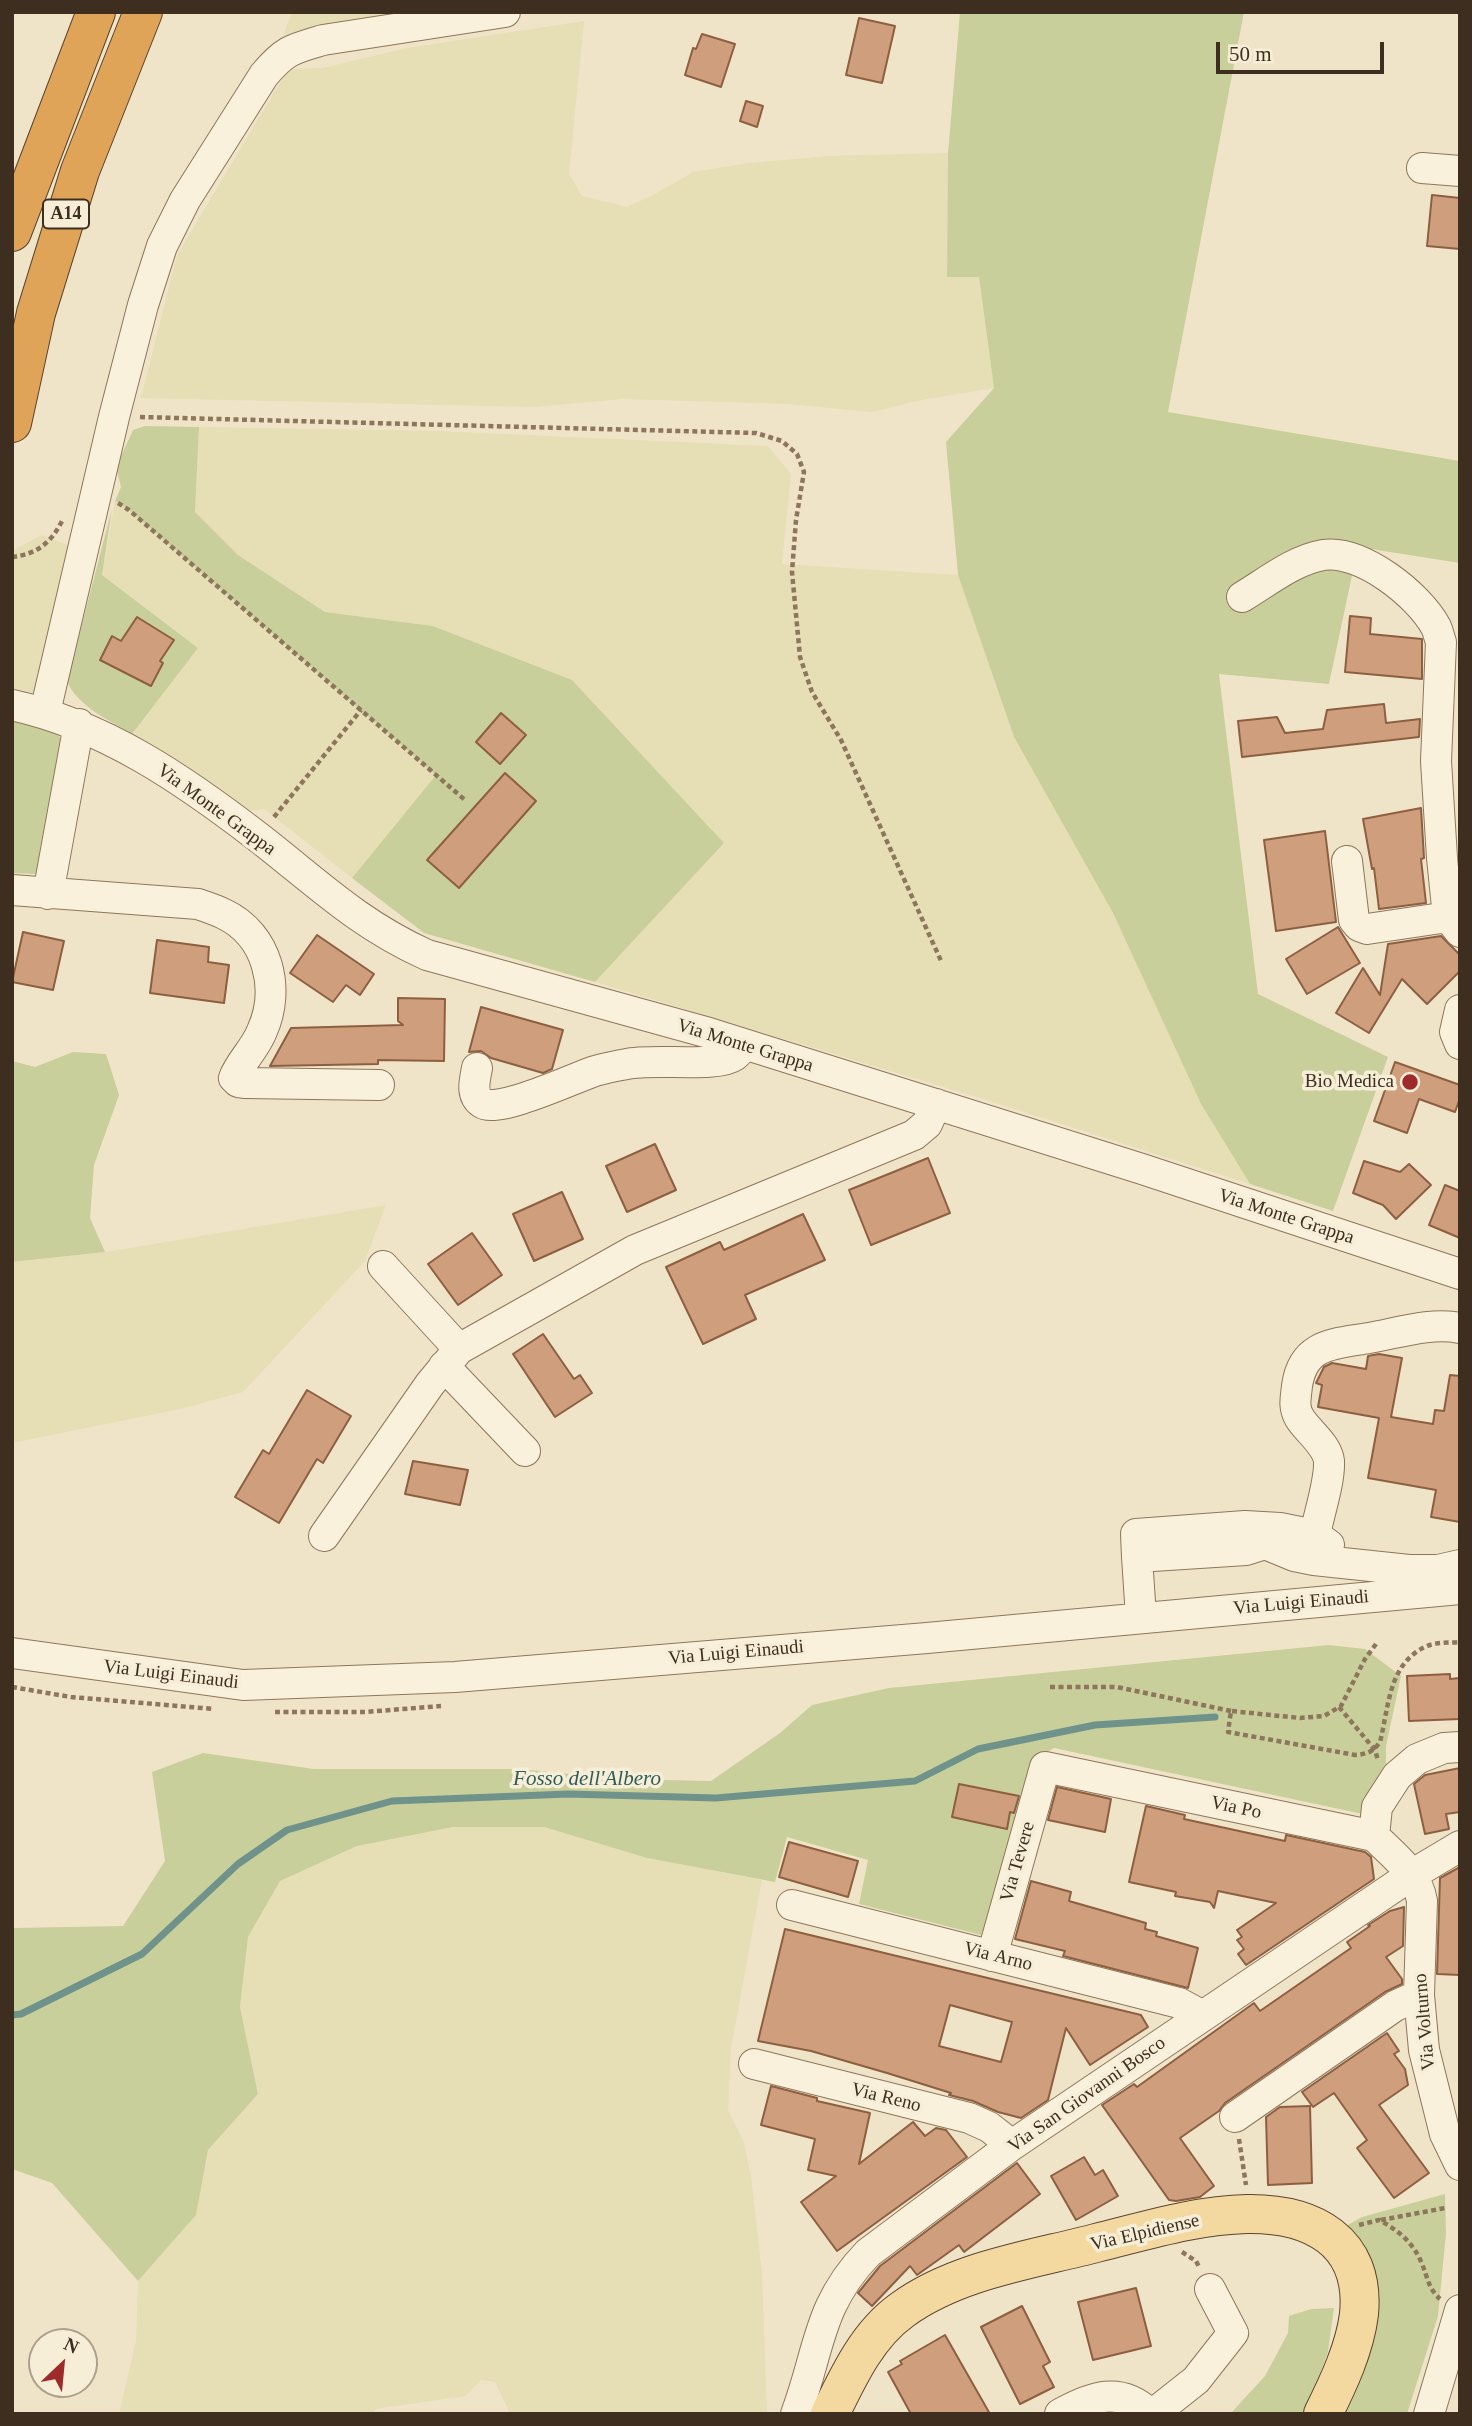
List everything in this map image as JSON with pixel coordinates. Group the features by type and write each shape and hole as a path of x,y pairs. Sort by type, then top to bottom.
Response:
{"highway":[{"name":"A14","path":"12,232 96,12"},
{"name":"A14","path":"12,423 36,313 80,171 143,12"}],"main road":[{"name":"Via Elpidiense","path":"830,2414 857,2362 884,2327 900,2311 941,2288 1000,2267 1165,2227 1245,2214 1292,2218 1323,2231 1343,2246 1356,2273 1359,2314 1356,2329 1323,2414"}],"street":[{"path":"45,712 114,417 143,305 162,246 185,200 264,75 280,56 323,40 505,12"},
{"path":"1422,168 1460,171"},
{"path":"1242,597 1302,561 1325,555 1353,557 1378,570 1399,586 1436,627 1441,642 1436,761 1441,858 1454,925 1367,929 1359,926 1354,920 1348,861"},
{"name":"Via Monte Grappa","path":"12,705 45,712 79,724 156,765 257,837 357,917 427,955 745,1045 1142,1169 1460,1274"},
{"path":"48,894 79,724"},
{"path":"12,890 198,904 226,914 254,937 267,963 272,992 264,1029 253,1051 234,1078 238,1082 246,1083 379,1085"},
{"path":"1460,1010 1455,1032 1460,1044"},
{"path":"477,1068 475,1096 483,1104 495,1106 598,1070 638,1061 717,1062 733,1057 745,1045"},
{"path":"324,1536 452,1358 635,1250 914,1135 928,1124 936,1104"},
{"path":"383,1266 524,1451"},
{"path":"1315,1535 1329,1458 1299,1418 1294,1405 1299,1371 1312,1353 1331,1345 1429,1328 1460,1328"},
{"path":"1141,1617 1137,1557 1246,1550 1255,1535 1280,1528 1315,1535 1355,1564"},
{"path":"1255,1535 1294,1556 1314,1560 1428,1570 1460,1565"},
{"name":"Via Luigi Einaudi","path":"12,1653 243,1685 455,1676 913,1639 1460,1589"},
{"path":"1413,1874 1374,1836 1377,1807 1396,1776 1417,1759 1444,1748 1460,1746"},
{"name":"Via Po","path":"1045,1767 1374,1836"},
{"name":"Via Tevere","path":"992,1956 1045,1767"},
{"name":"Via San Giovanni Bosco","path":"796,2414 826,2315 837,2291 868,2253 1012,2145 1413,1874 1460,1846"},
{"name":"Via Volturno","path":"1413,1874 1420,1887 1422,1901 1419,1995 1424,2050 1445,2134 1460,2165"},
{"name":"Via Arno","path":"792,1905 1179,2003 1203,2016"},
{"path":"1236,2117 1395,2006 1419,1995"},
{"name":"Via Reno","path":"754,2064 969,2118 989,2127 1012,2145"},
{"path":"1060,2414 1088,2399 1116,2396 1141,2405 1152,2414 1196,2380 1233,2333 1210,2289"},
{"path":"1429,2414 1450,2305"}],"path":[{"path":"114,417 756,433 782,441 797,454 804,472 796,520 792,572 800,657 812,692 841,740 942,963"},
{"path":"115,501 129,510 465,800"},
{"path":"12,557 29,555 44,546 61,524 64,513"},
{"path":"257,837 360,710"},
{"path":"1231,1711 1228,1732 1366,1755 1375,1750 1380,1742 1394,1678 1401,1666 1412,1655 1429,1645 1460,1642"},
{"path":"1050,1687 1117,1687 1231,1711 1300,1717 1324,1716 1339,1707 1376,1644"},
{"path":"1339,1707 1375,1750 1387,1791"},
{"path":"1236,2117 1247,2190"},
{"path":"1356,2226 1445,2208"},
{"path":"1379,2220 1394,2228 1409,2242 1422,2262 1430,2290 1450,2305"}],"shaded area":[{"path":"292,12 451,12 283,36"},
{"path":"584,21 569,174 582,196 627,207 693,172 749,163 828,156 948,153 947,277 979,277 994,388 926,399 872,412 788,404 623,399 534,407 141,398 177,255 288,69 323,68 407,48"},
{"path":"199,427 437,431 768,446 791,474 782,564 958,575 1014,737 1113,913 1201,1104 1250,1184 980,1098 595,982 724,843 572,680 433,626 325,612 238,555 195,512"},
{"path":"115,501 129,510 436,775 352,878 264,809 249,811 132,734 198,648 102,575"},
{"path":"42,535 72,547 34,693 12,688 12,551"},
{"path":"386,1205 365,1261 243,1392 180,1409 12,1443 12,1262 105,1252"},
{"path":"453,1827 544,1827 647,1858 762,1880 731,2048 728,2110 743,2140 751,2176 762,2272 767,2414 510,2414 495,2382 481,2380 465,2396 376,2409 373,2414 119,2414 136,2341 138,2281 196,2215 208,2150 258,2094 240,2007 248,1937 280,1881 357,1846"}],"green space":[{"path":"960,12 1244,12 1168,412 1460,461 1460,563 1358,547 1329,684 1219,674 1258,994 1388,1057 1333,1211 1250,1184 1201,1104 1113,913 1014,737 958,575 946,442 994,388 979,277 947,277 948,153"},
{"path":"145,426 199,427 195,512 238,555 325,612 433,626 572,680 724,843 595,982 424,933 352,878 436,775 129,510 115,501 121,487 116,467 133,430","holes":["501,713 526,735 500,764 476,742","504,773 536,801 458,888 427,860"]},
{"path":"112,509 102,575 198,648 132,734 86,705 67,681"},
{"path":"12,721 46,728 61,739 37,874 12,873"},
{"path":"73,1052 106,1054 119,1095 94,1165 90,1218 105,1252 12,1262 12,1061 35,1067"},
{"path":"1329,1645 1365,1649 1401,1676 1386,1746 1386,1819 1054,1748 1037,1758 985,1936 859,1904 868,1860 787,1837 775,1882 647,1858 544,1827 453,1827 357,1846 280,1881 248,1937 240,2007 258,2094 208,2150 196,2215 138,2281 52,2183 12,2169 12,1928 123,1926 165,1861 152,1772 203,1753 314,1769 520,1769 618,1779 711,1781 780,1733 812,1705 889,1688"},
{"path":"1445,2194 1446,2233 1438,2316 1407,2414 1339,2414 1344,2227 1362,2217"},
{"path":"1334,2308 1328,2352 1306,2414 1230,2414 1265,2376 1288,2333 1289,2316 1311,2309"}],"building":[{"path":"859,18 895,26 882,83 846,75"},
{"path":"702,34 735,44 721,87 685,75 693,48 696,49"},
{"path":"746,101 763,106 757,127 740,121"},
{"path":"1432,195 1460,198 1460,249 1427,246"},
{"path":"1350,616 1371,618 1370,634 1422,639 1422,679 1345,672"},
{"path":"137,617 174,640 160,661 163,663 151,686 100,660 112,636 121,641"},
{"path":"1384,704 1386,723 1420,719 1419,737 1242,757 1238,721 1277,717 1285,733 1323,729 1327,710"},
{"path":"501,713 526,735 500,764 476,742"},
{"path":"505,773 536,801 459,888 427,860"},
{"path":"1421,808 1424,858 1421,859 1426,903 1379,909 1374,868 1372,869 1363,819"},
{"path":"1325,831 1336,922 1276,931 1264,840"},
{"path":"1338,927 1360,963 1307,994 1286,959"},
{"path":"23,932 64,941 53,990 12,982"},
{"path":"317,935 374,974 360,995 346,985 333,1002 290,973"},
{"path":"1441,936 1460,955 1460,971 1427,1004 1402,979 1369,1033 1336,1013 1363,968 1380,995 1388,944"},
{"path":"157,940 209,947 208,962 229,965 224,1003 150,993"},
{"path":"398,998 445,999 444,1061 378,1060 378,1064 270,1066 291,1028 403,1025 398,1021"},
{"path":"481,1007 563,1030 552,1069 543,1073 491,1058 481,1051 469,1052"},
{"path":"1395,1062 1460,1085 1460,1098 1455,1112 1419,1099 1407,1133 1374,1121"},
{"path":"655,1144 676,1190 627,1212 606,1166"},
{"path":"928,1158 950,1213 871,1245 849,1190"},
{"path":"1364,1161 1400,1172 1409,1164 1431,1185 1396,1219 1383,1205 1353,1193"},
{"path":"1445,1185 1460,1191 1460,1238 1429,1225"},
{"path":"562,1192 583,1239 534,1261 513,1214"},
{"path":"803,1214 825,1260 745,1295 756,1319 703,1344 666,1267 720,1242 724,1250"},
{"path":"472,1233 502,1275 458,1305 428,1264"},
{"path":"543,1334 574,1379 580,1375 592,1393 555,1417 513,1354"},
{"path":"1379,1354 1402,1358 1391,1417 1433,1424 1435,1410 1444,1411 1450,1375 1460,1376 1460,1522 1431,1517 1436,1490 1368,1478 1379,1418 1318,1407 1322,1385 1316,1383 1324,1367 1332,1363 1366,1369 1368,1356"},
{"path":"307,1390 351,1416 323,1463 317,1459 279,1523 235,1497 263,1450 269,1454"},
{"path":"413,1461 468,1470 460,1505 405,1494"},
{"path":"1450,1674 1450,1679 1460,1678 1460,1719 1409,1721 1407,1676"},
{"path":"1460,1768 1460,1812 1446,1814 1449,1829 1425,1834 1414,1784 1425,1775"},
{"path":"959,1784 1019,1796 1014,1813 1010,1812 1007,1829 952,1817"},
{"path":"1057,1787 1111,1799 1105,1832 1048,1820"},
{"path":"1146,1806 1185,1815 1184,1819 1285,1841 1286,1835 1365,1852 1371,1857 1374,1879 1246,1965 1238,1954 1244,1949 1237,1940 1242,1937 1237,1930 1276,1903 1218,1891 1214,1908 1210,1902 1175,1896 1176,1892 1129,1882"},
{"path":"789,1842 858,1861 848,1897 779,1877"},
{"path":"1460,1867 1460,1975 1437,1974 1440,1878"},
{"path":"1031,1881 1071,1892 1069,1901 1146,1923 1145,1929 1157,1932 1156,1936 1198,1948 1188,1988 1063,1956 1065,1951 1015,1939"},
{"path":"1404,1907 1403,1946 1386,1957 1402,1979 1402,1984 1385,1992 1225,2103 1219,2111 1180,2138 1214,2186 1200,2197 1169,2200 1102,2105 1134,2084 1137,2087 1254,2003 1260,2011 1351,1948 1347,1942 1370,1926 1368,1925 1390,1911"},
{"path":"785,1929 1141,2015 1148,2027 1090,2065 1066,2028 1048,2100 1021,2118 887,2073 811,2051 758,2041","holes":["950,2005 1012,2022 1001,2062 939,2046"]},
{"path":"1387,2033 1399,2051 1394,2054 1405,2069 1408,2085 1379,2105 1429,2173 1394,2198 1357,2148 1367,2140 1334,2093 1313,2107 1302,2092"},
{"path":"771,2086 817,2098 817,2101 870,2113 859,2164 913,2122 925,2136 936,2128 946,2130 967,2157 837,2251 801,2202 836,2176 808,2170 815,2139 761,2125"},
{"path":"1310,2106 1312,2183 1268,2185 1266,2117 1280,2107"},
{"path":"1084,2157 1095,2175 1103,2170 1118,2196 1076,2220 1051,2176"},
{"path":"1017,2163 1040,2194 964,2252 959,2245 917,2275 910,2266 872,2306 858,2293 880,2266"},
{"path":"1136,2288 1151,2346 1093,2360 1078,2302"},
{"path":"1022,2306 1050,2362 1043,2366 1054,2387 1020,2404 981,2327"},
{"path":"945,2335 990,2414 911,2414 888,2372 902,2364 900,2361"}],"waterway":[{"name":"Fosso dell'Albero","path":"12,2015 21,2014 142,1954 238,1864 287,1830 392,1801 568,1794 716,1798 915,1781 978,1749 1095,1725 1215,1717"}],"place":[{"name":"Bio Medica","path":"1410,1082"}]}
